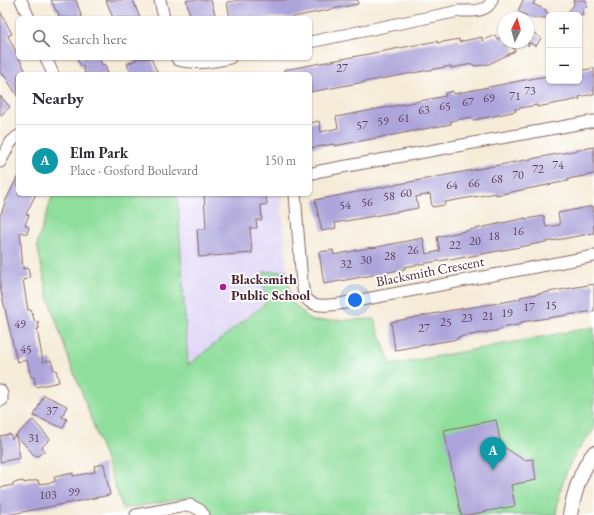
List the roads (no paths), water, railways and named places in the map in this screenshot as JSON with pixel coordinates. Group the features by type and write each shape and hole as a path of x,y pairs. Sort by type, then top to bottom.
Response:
{"street":[{"path":"21,0 28,16"},
{"path":"160,0 164,16"},
{"path":"312,42 459,11 485,9 490,5 492,0"},
{"path":"47,60 52,72"},
{"path":"178,60 193,63 221,60"},
{"path":"312,173 594,121"},
{"path":"0,162 11,142 16,138"},
{"name":"Blacksmith Crescent","path":"295,196 302,283 305,296 311,303 322,306 594,256"},
{"path":"0,390 2,400 0,401"},
{"path":"570,515 574,494 580,477 594,453"},
{"path":"136,515 190,505 195,506 204,515"}],"place":[{"name":"Blacksmith Public School","path":"223,287"},
{"name":"Elm Park","path":"493,470"}]}
